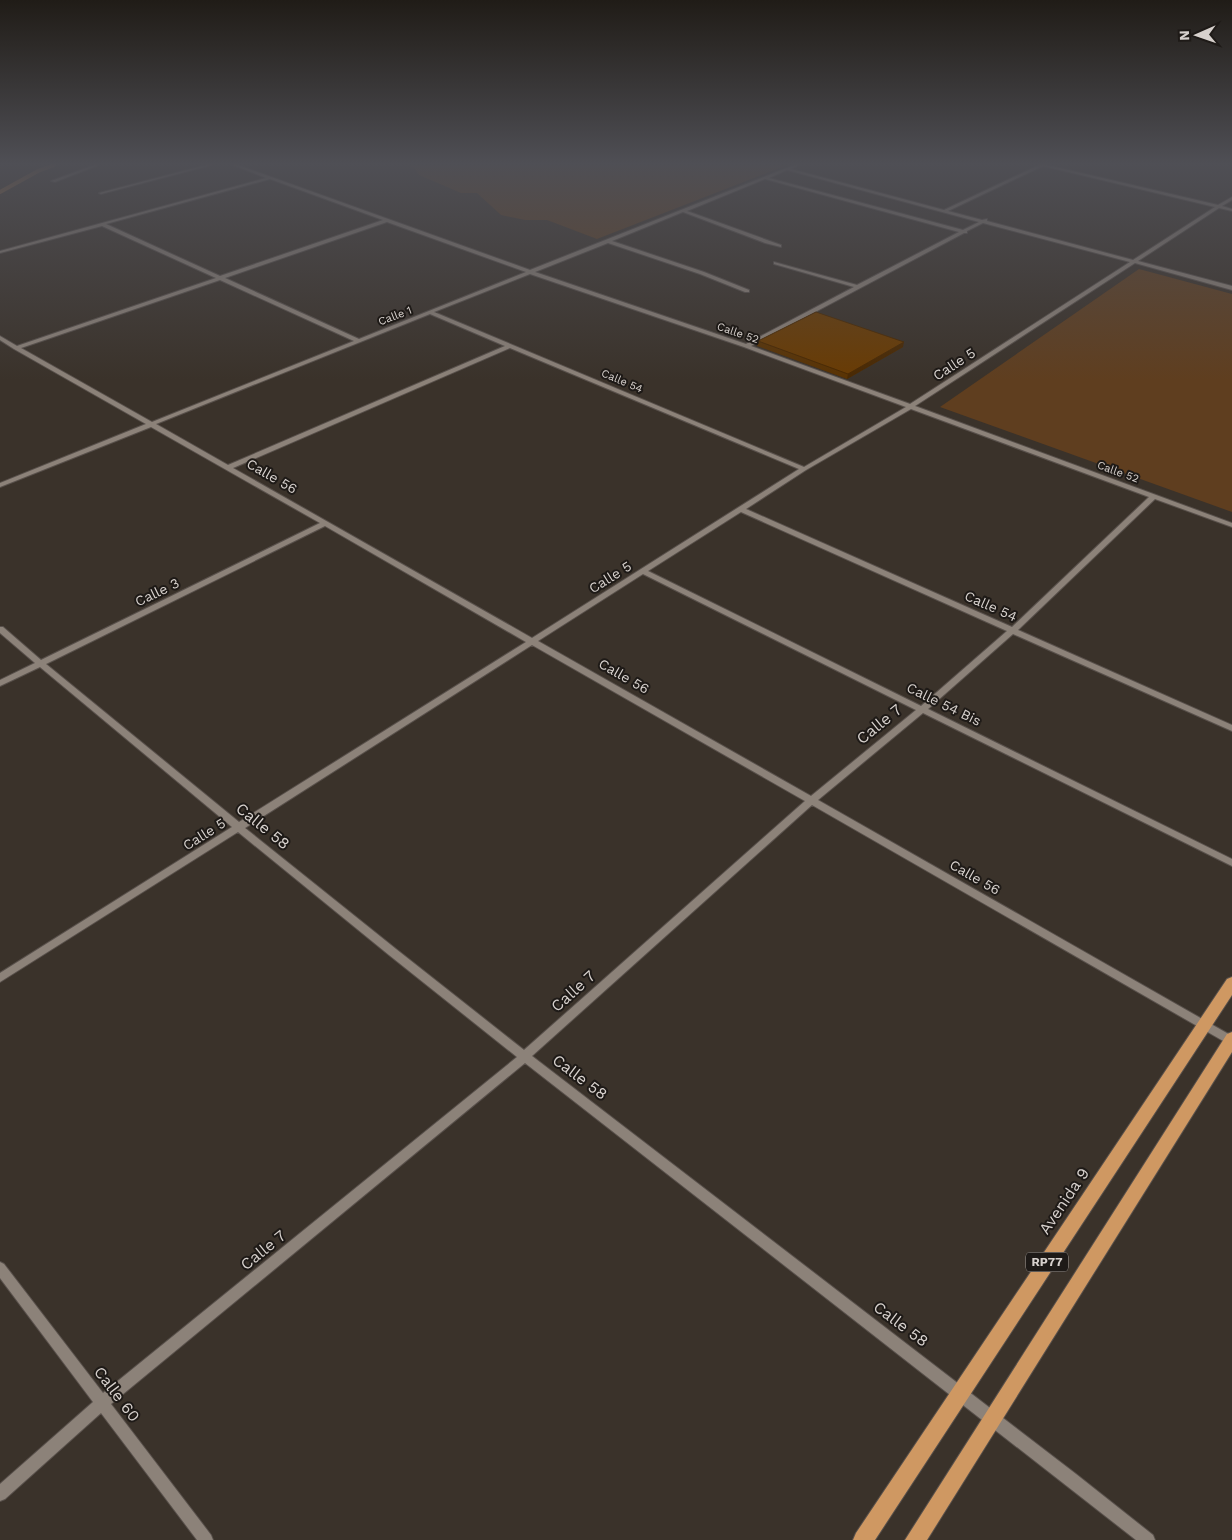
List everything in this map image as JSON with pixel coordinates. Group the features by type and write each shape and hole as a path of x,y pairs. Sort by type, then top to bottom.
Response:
{"main road":[{"name":"Avenida 9","path":"863,1540 1232,983"},
{"name":"RP77","path":"915,1540 1232,1040"}],"street":[{"path":"0,252 55,237"},
{"path":"130,237 359,341"},
{"path":"16,348 339,237"},
{"name":"Calle 52","path":"434,237 746,346 1232,525"},
{"name":"Calle 1","path":"0,485 618,237"},
{"path":"751,237 778,246"},
{"path":"746,346 956,237"},
{"path":"1045,237 1232,288"},
{"name":"Calle 5","path":"0,978 804,469 912,406 1170,237"},
{"path":"608,241 702,273 747,291"},
{"path":"776,263 858,287"},
{"name":"Calle 54","path":"431,313 804,469"},
{"name":"Calle 56","path":"0,338 1232,1040"},
{"path":"228,468 510,346"},
{"name":"Calle 7","path":"0,1494 102,1403 524,1056 812,800 923,709 1013,630 1154,496"},
{"name":"Calle 54","path":"740,510 1232,728"},
{"name":"Calle 3","path":"0,683 326,524"},
{"name":"Calle 54 Bis","path":"642,572 1232,863"},
{"name":"Calle 58","path":"0,629 237,828 524,1056 961,1392 1148,1540"},
{"name":"Calle 60","path":"0,1268 206,1540"}],"shaded area":[{"path":"1139,269 1232,294 1232,512 940,407"}],"building":[{"path":"816,312 904,342 848,374 758,341"}]}
